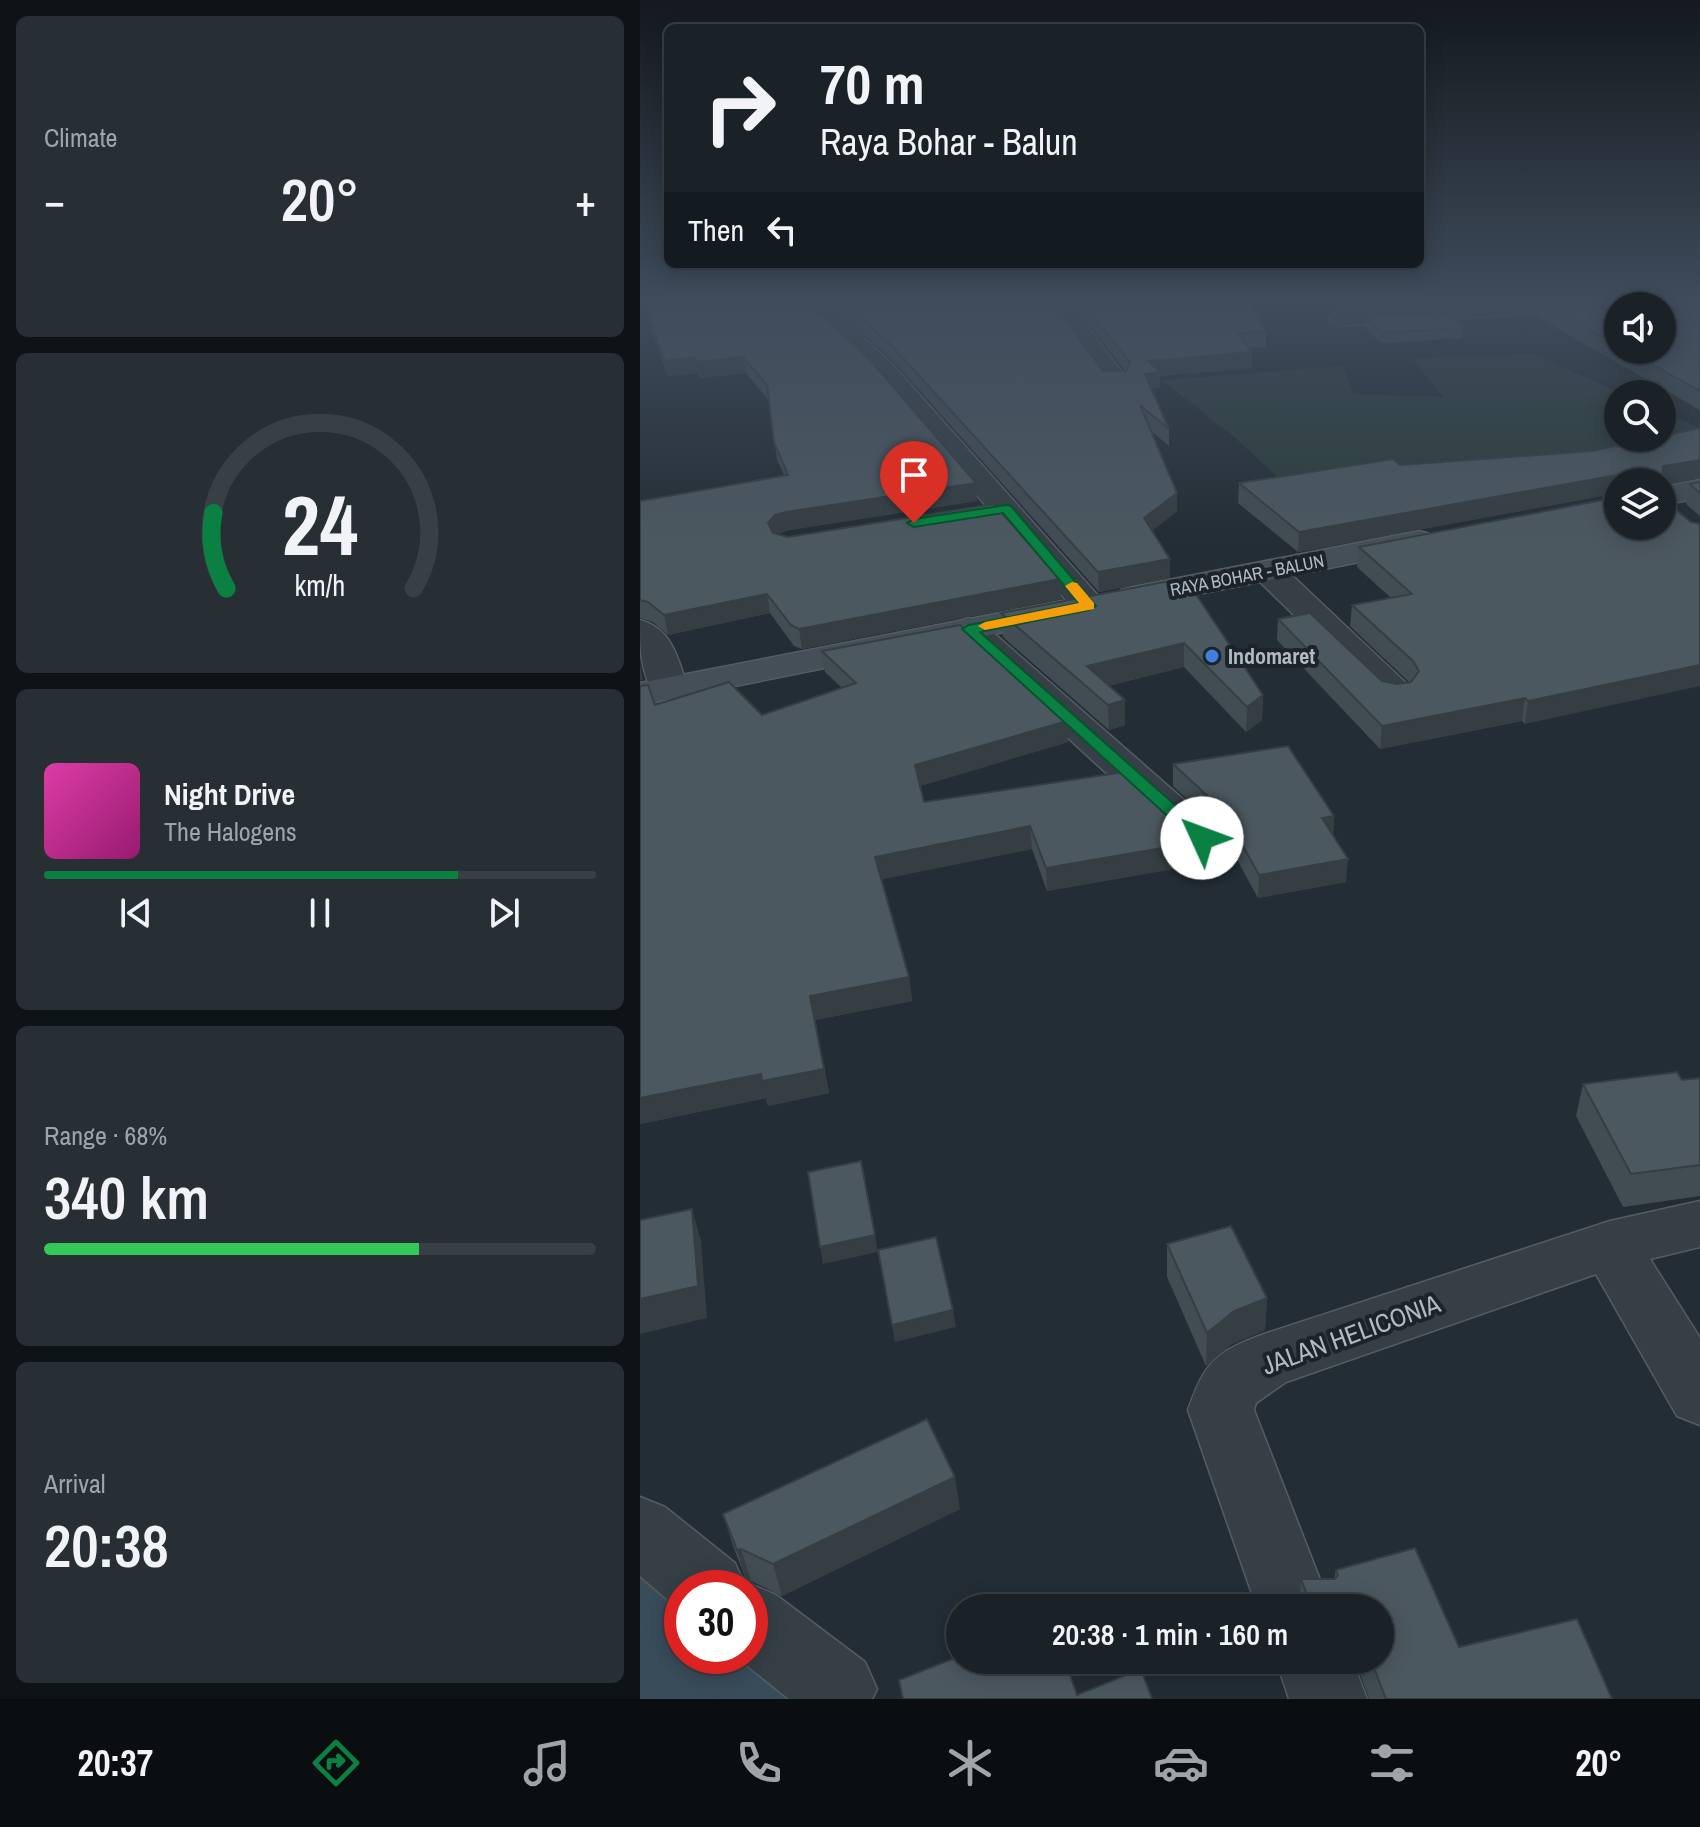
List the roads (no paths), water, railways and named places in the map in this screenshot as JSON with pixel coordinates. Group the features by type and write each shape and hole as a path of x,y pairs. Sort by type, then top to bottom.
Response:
{"street":[{"path":"893,380 1089,606"},
{"path":"1676,502 1700,489"},
{"path":"975,513 1006,508"},
{"name":"RAYA BOHAR - BALUN","path":"654,691 1443,536"},
{"path":"1268,571 1395,693"},
{"path":"969,629 1202,838"},
{"path":"640,631 656,646 654,691"},
{"name":"JALAN HELICONIA","path":"1289,1594 1221,1410 1229,1386 1264,1362 1610,1245 1700,1224"},
{"path":"1610,1245 1700,1396"},
{"path":"640,1531 687,1570"},
{"path":"768,1635 838,1689"},
{"path":"1319,1674 1328,1699"}],"waterway":[{"path":"640,1639 709,1699"}],"place":[{"name":"Indomaret","path":"1212,656"}]}
